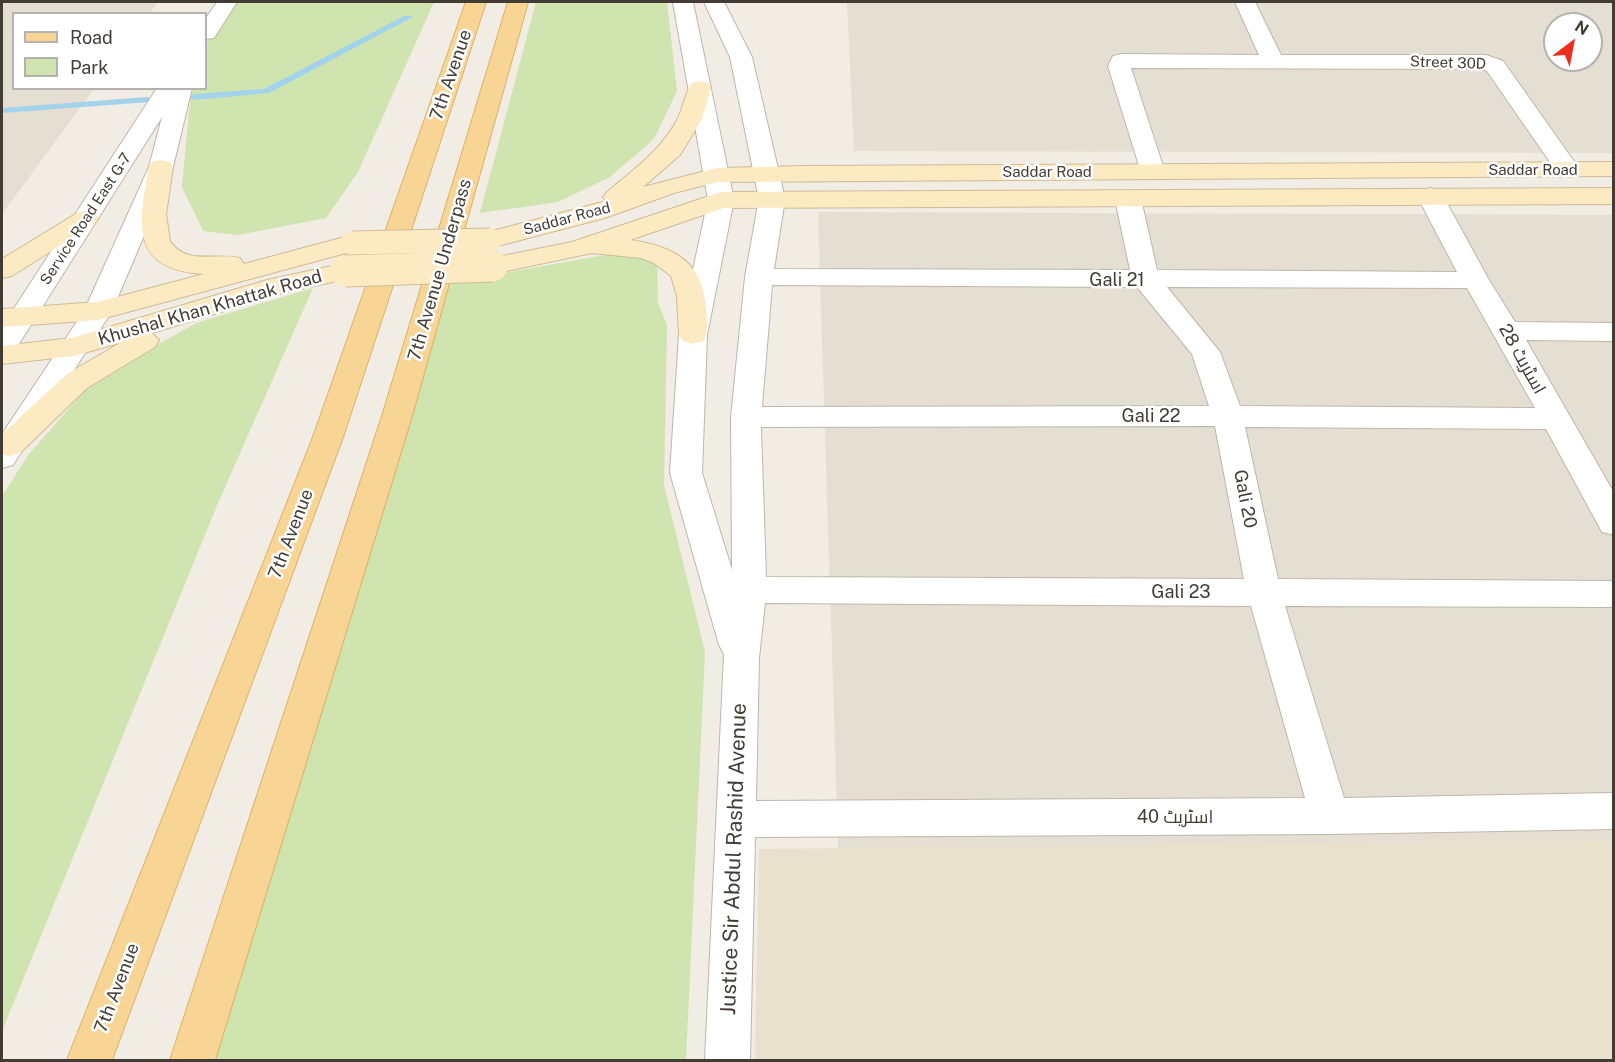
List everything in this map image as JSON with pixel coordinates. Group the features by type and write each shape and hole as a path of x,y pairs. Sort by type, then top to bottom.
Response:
{"main road":[{"name":"7th Avenue","path":"89,1060 328,437 476,2"},
{"name":"7th Avenue Underpass","path":"192,1060 397,416 518,2"}],"street":[{"path":"207,31 226,2"},
{"name":"Justice Sir Abdul Rashid Avenue","path":"683,2 719,188 693,335 686,473 741,658"},
{"name":"Justice Sir Abdul Rashid Avenue","path":"714,2 741,57 770,187 746,417 749,590 741,658 727,1060"},
{"path":"1245,2 1274,60"},
{"name":"Street 30D","path":"1153,172 1119,66 1121,61 1486,62 1493,64 1568,170"},
{"path":"596,213 671,150 690,119 700,88"},
{"name":"Service Road East G-7","path":"2,348 12,318 86,218 168,90"},
{"name":"Service Road East G-7","path":"5,451 98,311 161,167 180,90"},
{"path":"161,167 153,228 156,244 169,257 196,266 236,263 316,251"},
{"name":"Saddar Road","path":"491,253 666,188 770,187 1153,172 1614,169"},
{"name":"Saddar Road","path":"770,187 1128,199 1614,196"},
{"name":"Saddar Road","path":"491,253 578,249 719,188"},
{"name":"اسٹریٹ 28","path":"1430,196 1475,280 1507,330 1555,419 1601,479 1614,523"},
{"name":"Gali 20","path":"1128,199 1146,280 1206,352 1228,416 1264,592 1330,816"},
{"path":"2,270 86,218"},
{"name":"Khushal Khan Khattak Road","path":"12,318 98,311 352,243 491,253"},
{"path":"578,249 633,247 652,252 671,263 688,283 693,335"},
{"name":"Khushal Khan Khattak Road","path":"2,355 73,346 277,286 345,271 491,253"},
{"name":"Gali 21","path":"759,277 1475,280"},
{"path":"5,451 77,381 132,346 196,316 277,286"},
{"path":"1507,330 1614,332"},
{"name":"Gali 22","path":"746,417 1228,416 1555,419"},
{"name":"Gali 23","path":"749,590 1614,594"},
{"name":"اسٹریٹ 40","path":"736,819 1330,816 1614,811"}],"shaded area":[{"path":"2,2 158,2 151,12 12,12 12,90 93,90 2,214"},
{"path":"847,2 1613,2 1613,153 854,151"},
{"path":"818,212 1613,215 1613,1060 845,1060"},
{"path":"1613,840 1613,1060 755,1060 759,849"}],"green space":[{"path":"232,2 434,2 358,172 326,218 238,235 203,231 182,187 191,90 207,90 207,41"},
{"path":"536,2 667,2 677,91 654,139 610,177 558,202 480,213"},
{"path":"622,252 657,263 658,303 667,325 664,485 705,652 686,1060 210,1060 446,283"},
{"path":"313,288 218,503 2,1031 2,496 29,454 94,380 196,323"}],"waterway":[{"path":"194,97 266,91 409,17"},
{"path":"2,111 147,100"}]}
